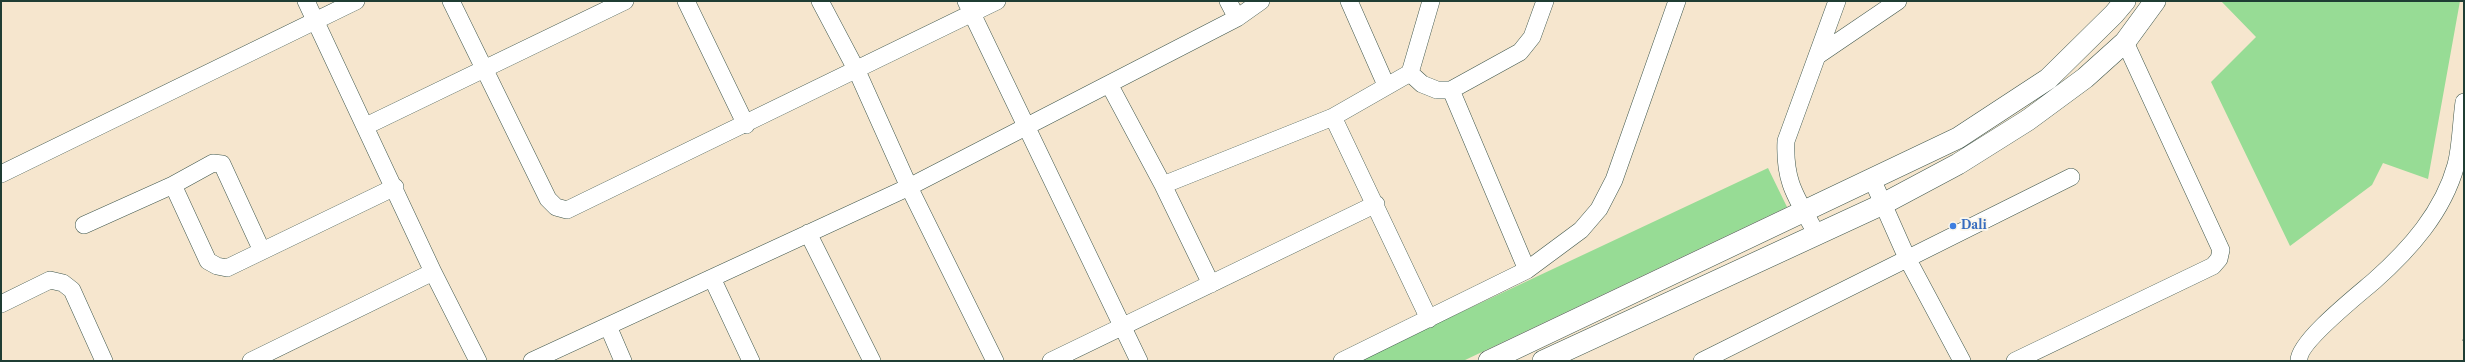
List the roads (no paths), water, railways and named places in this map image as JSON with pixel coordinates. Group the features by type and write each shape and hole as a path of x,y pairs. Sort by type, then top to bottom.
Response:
{"street":[{"path":"306,1 395,187 433,272 478,361"},
{"path":"1,174 356,1"},
{"path":"451,1 548,199 556,207 568,210 857,71 969,7 997,1"},
{"path":"366,126 625,1"},
{"path":"686,1 746,125"},
{"path":"820,1 857,71 909,187 994,361"},
{"path":"1228,1 1236,18"},
{"path":"532,361 909,187 1236,18 1261,1"},
{"path":"1349,1 1386,85"},
{"path":"1163,185 1333,117 1386,85 1410,73 1431,1"},
{"path":"1410,73 1422,84 1437,90 1451,90 1520,52 1532,37 1545,1"},
{"path":"1342,361 1527,270 1581,230 1599,209 1614,180 1677,1"},
{"path":"1816,233 1790,185 1785,164 1786,141 1837,1"},
{"path":"1817,56 1898,1"},
{"path":"1501,358 1958,138 2048,79 2114,14 2125,1"},
{"path":"1543,361 1816,233 1883,204 1958,164 2028,120 2085,78 2125,42 2156,1"},
{"path":"969,7 1139,361"},
{"path":"2015,361 2213,266 2219,259 2221,250 2206,214 2125,42"},
{"path":"1109,84 1163,185 1211,284"},
{"path":"1451,90 1527,270"},
{"path":"2299,361 2298,357 2306,342 2377,279 2421,235 2460,171 2464,102"},
{"path":"1333,117 1430,319"},
{"path":"84,225 173,185 213,163 222,164 262,251"},
{"path":"1702,361 2071,177"},
{"path":"1872,179 1907,258 1962,361"},
{"path":"173,185 208,261 217,266 227,268 395,187"},
{"path":"1052,361 1376,204"},
{"path":"808,233 872,361"},
{"path":"251,361 433,272"},
{"path":"712,278 751,361"},
{"path":"1,304 50,280 63,283 72,290 104,361"},
{"path":"608,326 623,361"}],"place":[{"name":"Dali","path":"1953,226"}]}
